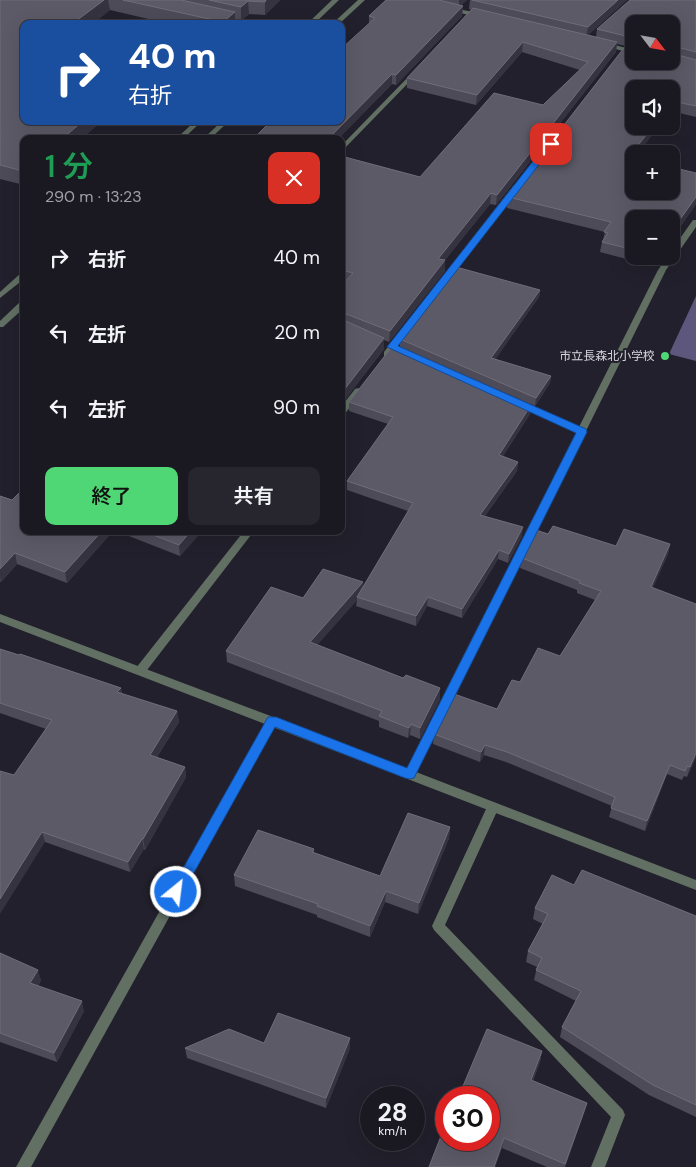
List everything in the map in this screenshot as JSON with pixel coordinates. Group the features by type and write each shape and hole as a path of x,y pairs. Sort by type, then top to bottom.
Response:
{"street":[{"path":"314,20 336,0"},
{"path":"340,20 362,0"},
{"path":"460,11 467,6"},
{"path":"441,7 489,18"},
{"path":"464,21 470,14"},
{"path":"216,18 225,20"},
{"path":"598,43 624,49 618,57"},
{"path":"345,146 423,65"},
{"path":"184,135 195,125"},
{"path":"210,135 222,125"},
{"path":"381,362 388,345 520,183"},
{"path":"410,774 662,270 696,222"},
{"path":"0,296 20,278"},
{"path":"0,325 20,307"},
{"path":"388,345 401,351"},
{"path":"345,408 364,384"},
{"path":"510,400 582,432"},
{"path":"140,671 246,535"},
{"path":"0,618 410,774 696,886"},
{"path":"24,1167 272,721"},
{"path":"493,807 438,926 618,1115 598,1167"}],"shaded area":[{"path":"696,296 696,361 669,354"}],"building":[{"path":"0,0 104,0 77,20 20,20 20,125 78,125 67,135 20,135 20,170 0,165"},
{"path":"123,0 181,0 235,12 225,20 214,20"},
{"path":"209,0 266,0 265,2 248,1 241,7"},
{"path":"386,0 439,0 463,6 396,75 392,74 345,122 345,45 375,18 369,16"},
{"path":"472,0 618,0 588,27"},
{"path":"630,0 696,0 696,52 680,48 680,15 625,15 625,36 597,29"},
{"path":"473,8 617,42 497,195 491,193 438,259 445,260 390,331 345,314 345,282 353,273 345,271 345,157 420,177 494,93 543,105 588,62 523,42 477,95 407,78"},
{"path":"625,47 625,70 680,70 680,56 696,60 696,106 680,103 680,80 625,80 625,135 646,135 638,145 625,145 625,200 680,200 680,169 696,173 696,197 680,219 680,210 625,210 625,248 602,242 608,233 604,232 611,222 508,197"},
{"path":"267,125 342,125 332,135 257,135"},
{"path":"456,267 540,290 491,358 551,376 536,398 400,339"},
{"path":"345,321 384,338 345,389"},
{"path":"394,344 531,405 499,455 518,462 480,515 523,527 509,554 499,550 462,609 428,597 416,616 357,597 413,503 347,481 393,417 349,402"},
{"path":"20,492 20,535 98,535 65,572 15,553 0,569 0,496 12,500"},
{"path":"553,526 616,546 624,529 670,544 651,587 696,604 696,753 690,767 687,766 685,771 670,765 647,821 611,808 615,797 507,752 485,745 481,752 434,734 454,694 497,709 512,680 520,682 538,648 560,656 601,591 522,558 536,530 548,534"},
{"path":"153,535 188,535 179,545"},
{"path":"323,569 363,582 310,642 403,678 406,675 440,688 420,728 411,724 409,728 379,716 382,711 226,651 271,587 303,598"},
{"path":"0,649 121,688 117,692 177,711 150,755 185,767 128,862 42,832 0,899 0,771 14,775 52,720 0,703"},
{"path":"408,813 450,827 419,903 386,891 370,926 317,906 318,904 234,875 258,830 314,849 312,852 380,876"},
{"path":"582,870 696,916 696,1105 653,1085 562,1027 581,991 536,970 542,958 528,951 548,914 535,908 552,875 574,885"},
{"path":"0,953 38,970 30,983 82,1001 54,1053 0,1033"},
{"path":"278,1013 350,1038 326,1098 185,1048 229,1029 264,1043"},
{"path":"487,1029 542,1051 531,1080 587,1103 565,1164 504,1138 500,1150 500,1086 463,1086"},
{"path":"435,1151 500,1151 494,1167 429,1167"}],"place":[{"name":"市立長森北小学校","path":"665,356"}],"route":[{"path":"176,892 272,721 410,774 582,432 392,347 551,144"}]}
